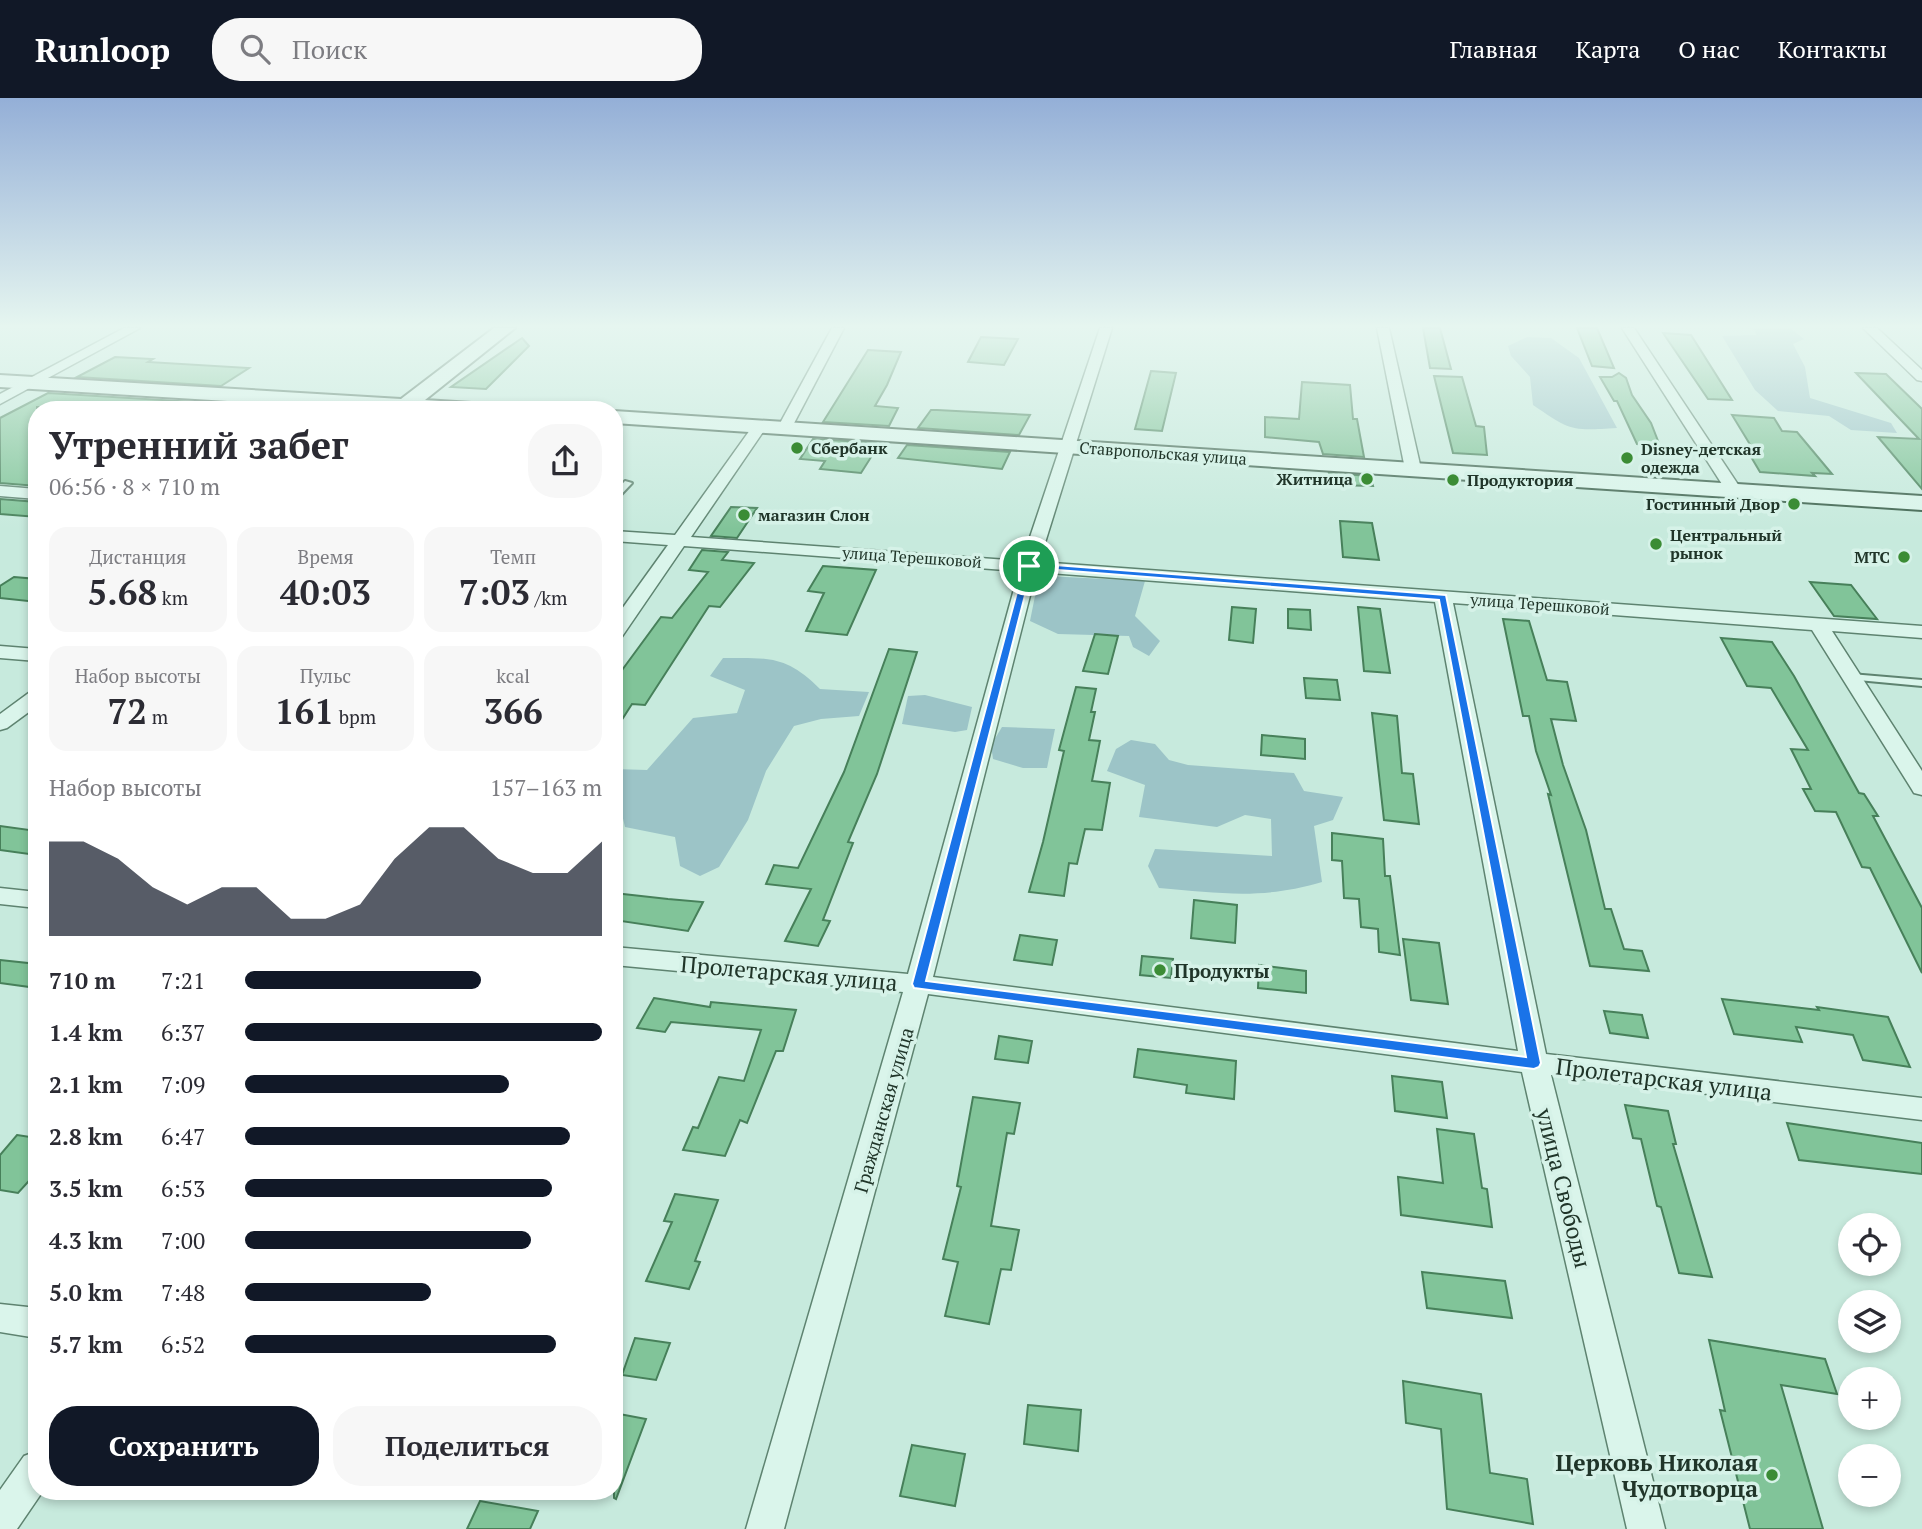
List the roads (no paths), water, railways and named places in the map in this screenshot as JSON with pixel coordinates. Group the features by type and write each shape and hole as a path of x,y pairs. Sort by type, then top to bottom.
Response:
{"street":[{"path":"221,395 314,401"},
{"path":"785,427 802,395"},
{"name":"Гражданская улица","path":"765,1529 918,984 1029,566 1084,395"},
{"path":"1397,395 1413,469"},
{"path":"1671,395 1732,489"},
{"name":"Ставропольская улица","path":"623,418 1922,503"},
{"path":"623,621 760,426"},
{"path":"0,491 28,493"},
{"name":"улица Терешковой","path":"623,537 1922,632"},
{"name":"улица Свободы","path":"1443,597 1534,1063 1646,1529"},
{"path":"1819,625 1922,788"},
{"path":"0,652 28,654"},
{"path":"0,724 28,703"},
{"path":"0,896 28,899"},
{"name":"Пролетарская улица","path":"623,957 918,984 1922,1110"},
{"path":"0,1318 28,1322"},
{"path":"0,1522 28,1481"}],"lane":[{"path":"623,489 628,483"},
{"path":"1851,677 1922,683"}],"place":[{"name":"Сбербанк","path":"797,448"},
{"name":"Disney-детская одежда","path":"1627,458"},
{"name":"Житница","path":"1367,479"},
{"name":"Продуктория","path":"1453,480"},
{"name":"Гостинный Двор","path":"1794,504"},
{"name":"магазин Слон","path":"744,515"},
{"name":"Центральный рынок","path":"1656,544"},
{"name":"МТС","path":"1904,557"},
{"name":"Продукты","path":"1160,970"},
{"name":"Церковь Николая Чудотворца","path":"1772,1475"}]}
